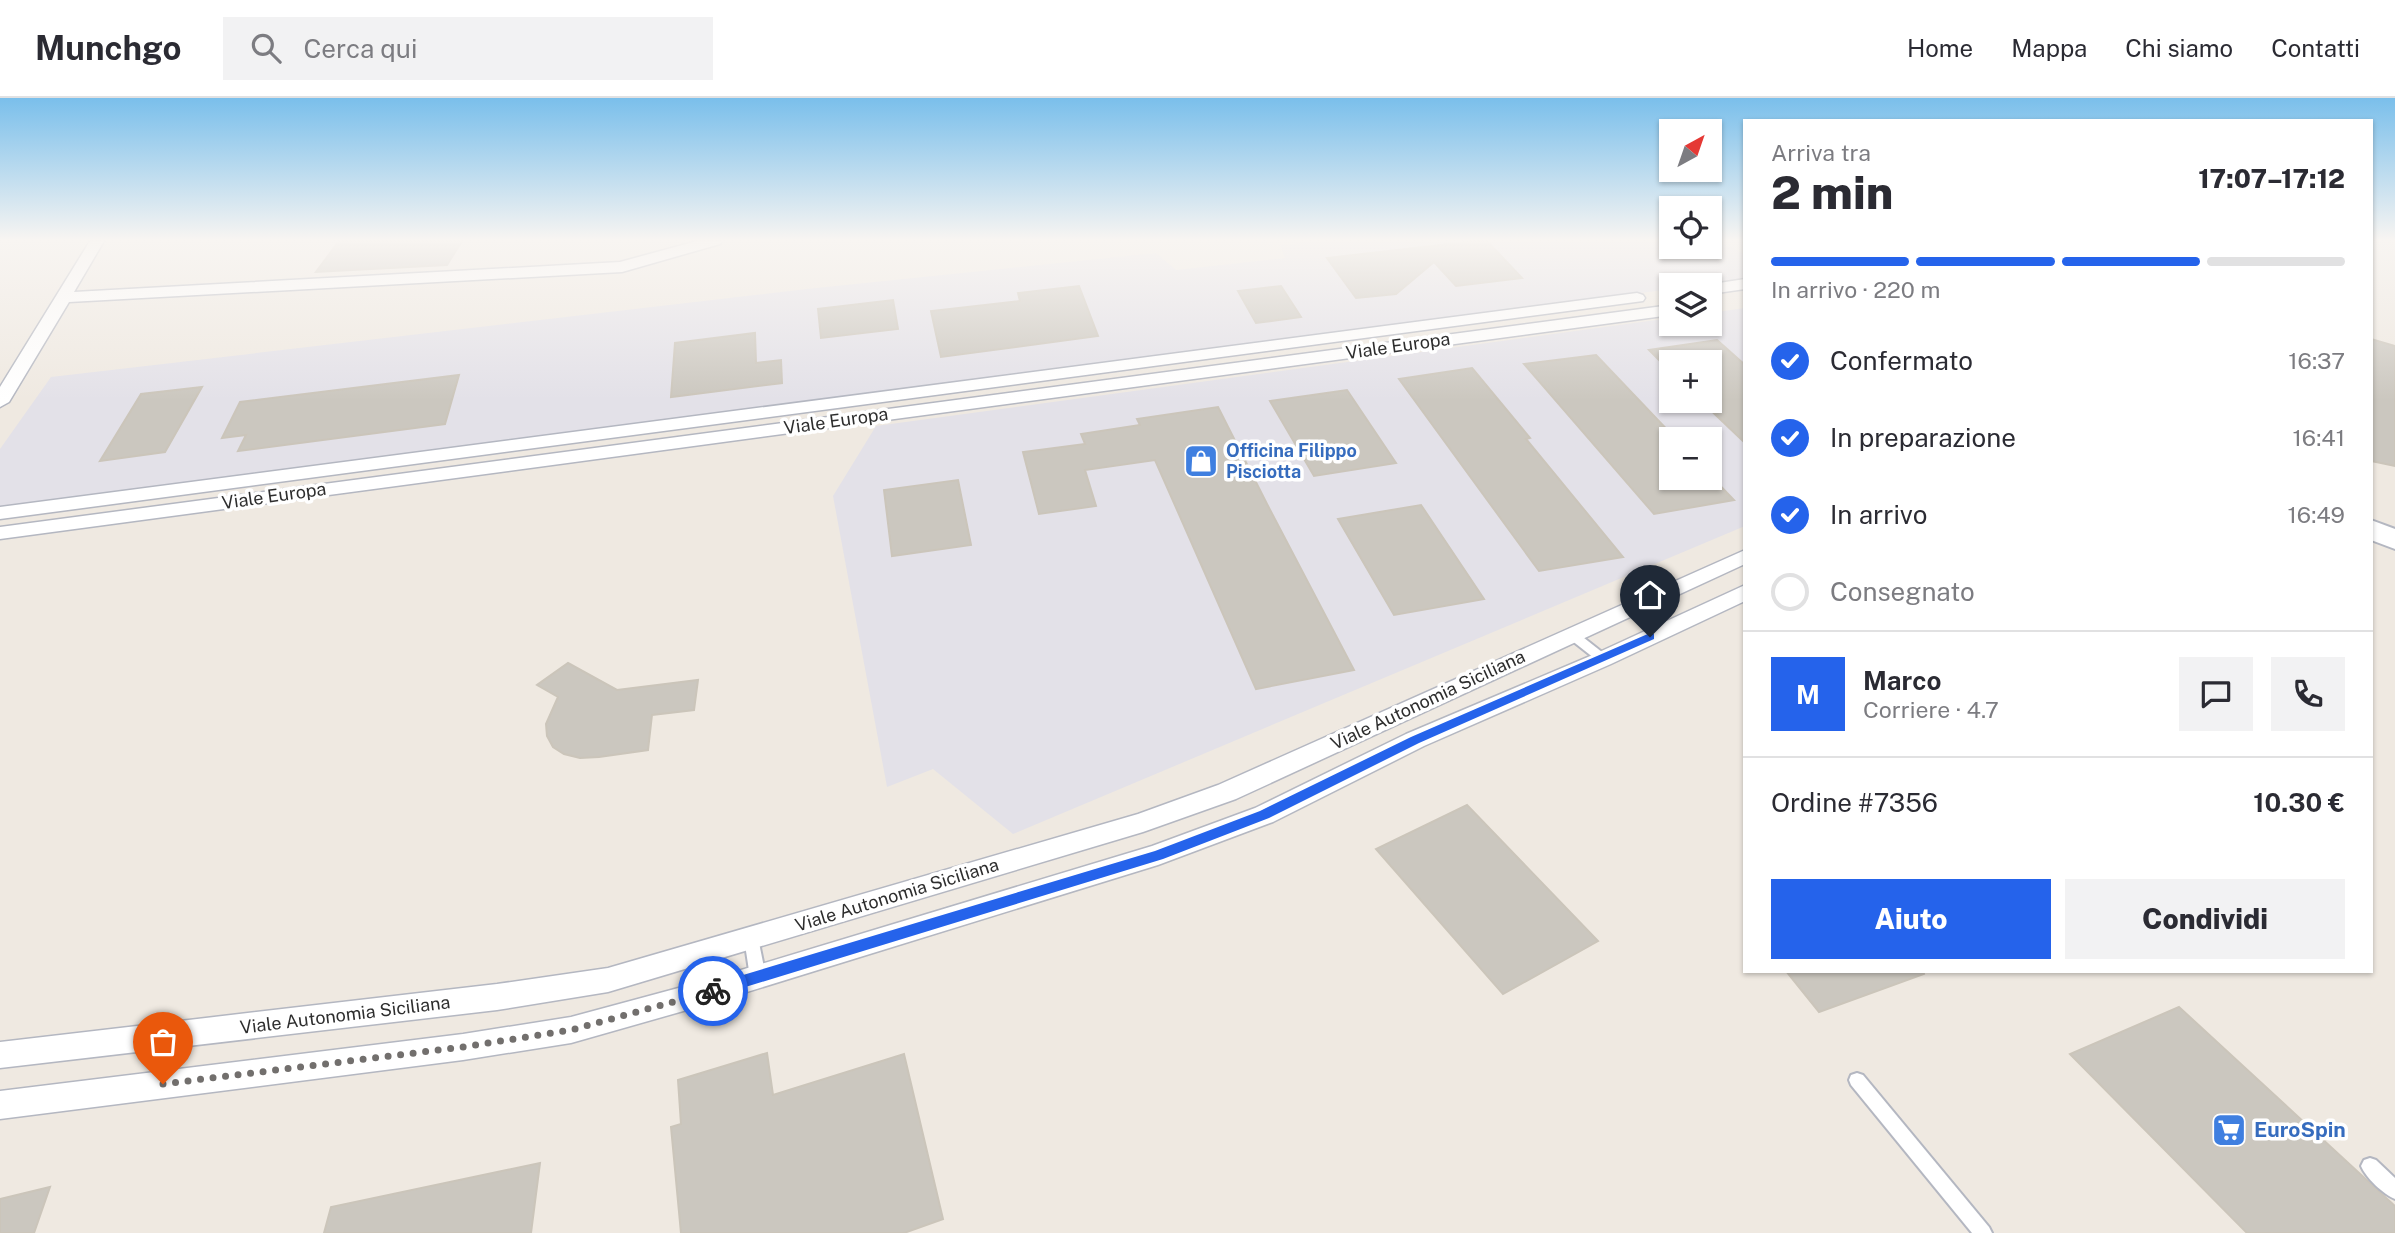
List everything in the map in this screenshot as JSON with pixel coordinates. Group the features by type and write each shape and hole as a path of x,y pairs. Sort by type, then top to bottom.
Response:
{"street":[{"path":"0,417 4,411 0,402 66,294"},
{"path":"64,297 120,294"},
{"name":"Viale Europa","path":"0,513 683,432 1311,349 1659,296"},
{"path":"1722,303 1743,300"},
{"name":"Viale Europa","path":"1311,349 1659,311"},
{"name":"Viale Europa","path":"0,533 683,432"},
{"path":"2373,530 2395,540"},
{"name":"Viale Autonomia Siciliana","path":"0,1055 497,997 608,980 1143,822 1227,792 1743,557"},
{"name":"Viale Autonomia Siciliana","path":"0,1105 463,1047 571,1030 758,977 1158,856 1264,815 1415,740 1603,659 1743,593"}],"lane":[{"path":"1570,634 1603,659"},
{"path":"751,938 758,977"},
{"path":"1857,1080 1983,1233"},
{"path":"2370,1166 2395,1189"}],"shaded area":[{"path":"764,294 1633,294 0,510 0,449 51,377"},
{"path":"1743,308 1743,527 1013,834 933,769 887,787 833,496 876,426 1659,320 1659,336 1722,336 1722,311"}],"building":[{"path":"1018,294 1082,294 1098,336 941,357 931,311 1020,301"},
{"path":"1240,294 1286,294 1301,317 1256,323"},
{"path":"1353,294 1396,294 1396,294 1356,298"},
{"path":"893,300 898,329 821,338 818,309"},
{"path":"755,333 756,363 781,360 782,383 671,397 675,343"},
{"path":"1717,340 1743,363 1743,441 1714,413 1722,413 1722,350 1659,350 1659,360 1649,350"},
{"path":"2373,340 2395,346 2395,466 2373,461"},
{"path":"1596,355 1665,427 1659,427 1659,490 1722,490 1722,488 1734,500 1654,514 1524,364"},
{"path":"1472,368 1530,438 1526,439 1623,557 1539,571 1399,379"},
{"path":"459,375 445,424 238,451 246,435 222,438 240,402"},
{"path":"202,387 165,452 100,461 141,394"},
{"path":"1347,390 1396,463 1314,476 1270,401"},
{"path":"1218,407 1354,670 1256,689 1155,460 1085,470 1096,506 1039,514 1023,452 1085,444 1081,434 1140,425 1137,419"},
{"path":"958,480 971,545 892,556 884,490"},
{"path":"1421,505 1484,599 1394,615 1338,519"},
{"path":"568,663 617,690 698,680 694,710 652,715 648,750 580,758 564,754 553,747 547,736 546,724 558,697 537,685"},
{"path":"1467,805 1598,941 1503,994 1376,849"},
{"path":"1788,973 1924,973 1924,974 1819,1012"},
{"name":"EuroSpin","path":"2179,1007 2395,1206 2395,1233 2247,1233 2070,1054"},
{"path":"767,1053 773,1095 904,1054 943,1219 904,1233 681,1233 671,1127 681,1124 678,1080"},
{"path":"540,1163 531,1233 324,1233 331,1207"},
{"path":"50,1187 34,1233 0,1233 0,1199"}],"way so far":[{"path":"163,1084 463,1047 571,1030 713,991"}],"place":[{"name":"Officina Filippo Pisciotta","path":"1201,461"},
{"name":"EuroSpin","path":"2229,1130"}],"route":[{"path":"713,991 1158,856 1264,815 1415,740 1650,637"}]}
